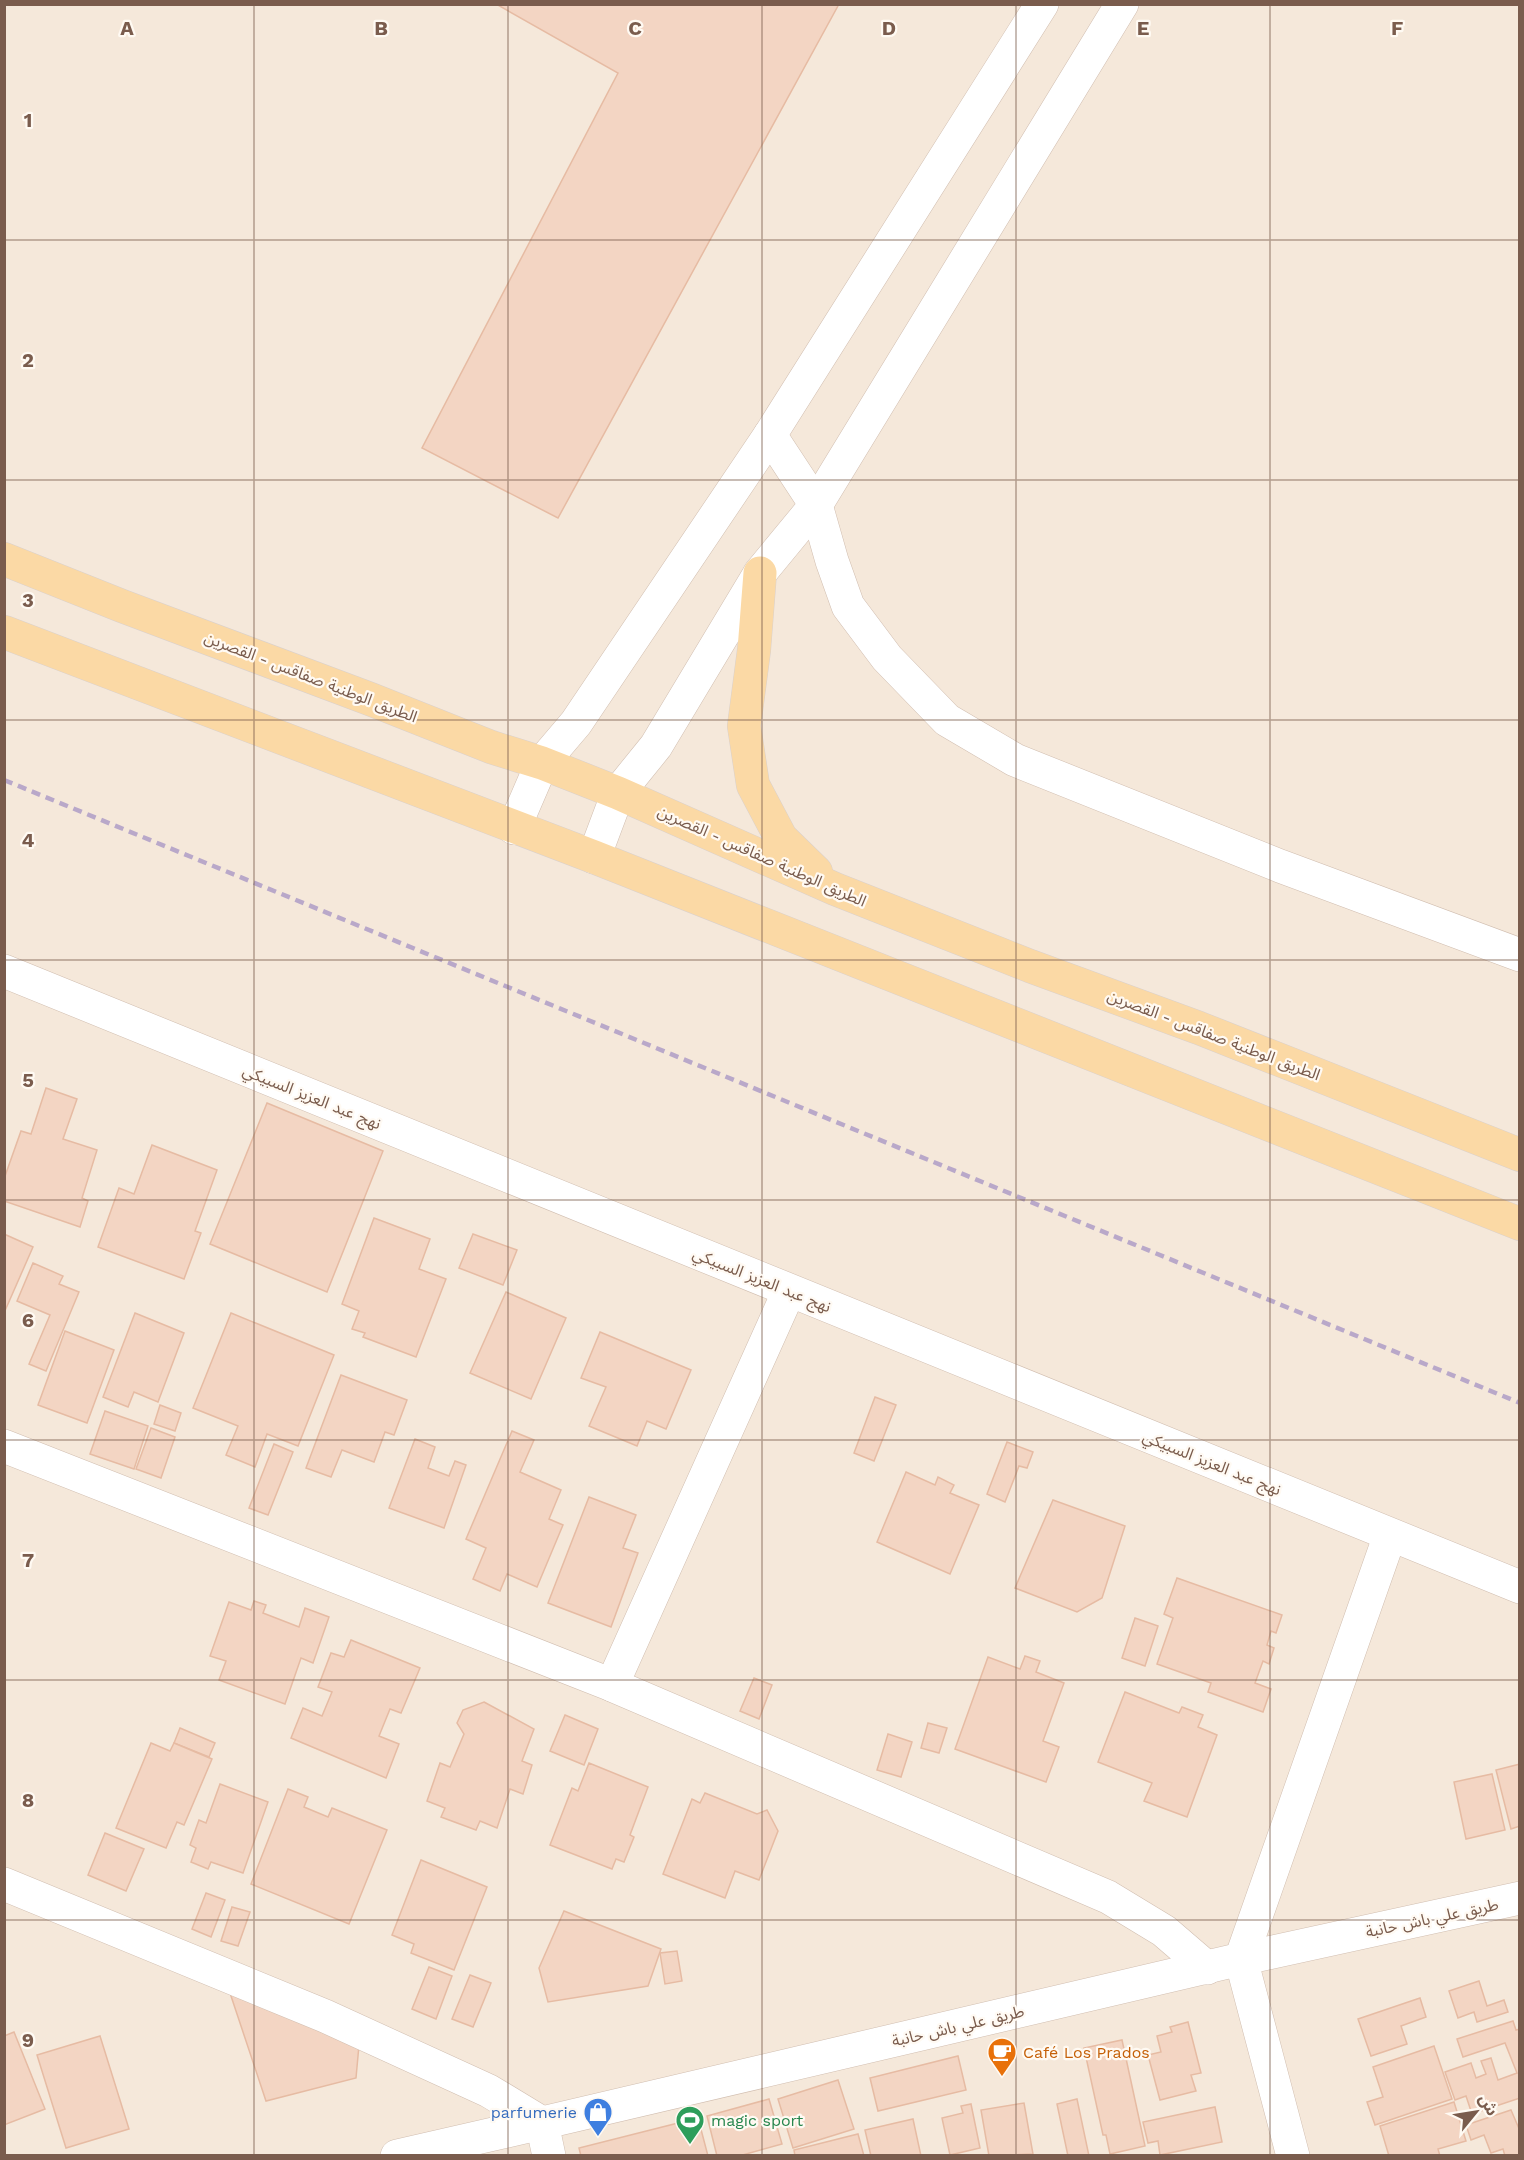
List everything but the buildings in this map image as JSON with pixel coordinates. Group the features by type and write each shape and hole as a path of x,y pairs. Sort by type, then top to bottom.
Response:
{"main road":[{"name":"الطريق الوطنية صفاقس - القصرين","path":"4,559 491,747 542,763 618,793 835,889 1030,966 1199,1028 1520,1155"},
{"path":"760,573 754,650 744,726 753,785 781,838 835,889"},
{"path":"4,632 594,857 1520,1224"}],"street":[{"path":"514,828 542,763 576,723 770,435 1042,4"},
{"path":"594,857 618,793 656,746 760,573 816,505 1122,4"},
{"path":"770,435 816,505 848,606 886,658 947,720 1015,760 1280,866 1520,955"},
{"name":"نهج عبد العزيز السبيكي","path":"4,971 1520,1587"},
{"path":"612,1685 789,1291"},
{"path":"4,1446 612,1685 1107,1897 1164,1931 1207,1968"},
{"path":"1293,2156 1241,1959 1390,1535"},
{"path":"4,1884 325,2016 489,2091 542,2123 549,2156"},
{"name":"طريق علي باش حانبة","path":"397,2156 1241,1959 1520,1898"}],"shaded area":[{"path":"5,5 1519,5 1519,2155 5,2155"}],"railway":[{"path":"4,780 1520,1403"}],"place":[{"name":"Café Los Prados","path":"1002,2078"},
{"name":"parfumerie","path":"598,2138"},
{"name":"magic sport","path":"690,2146"}]}
